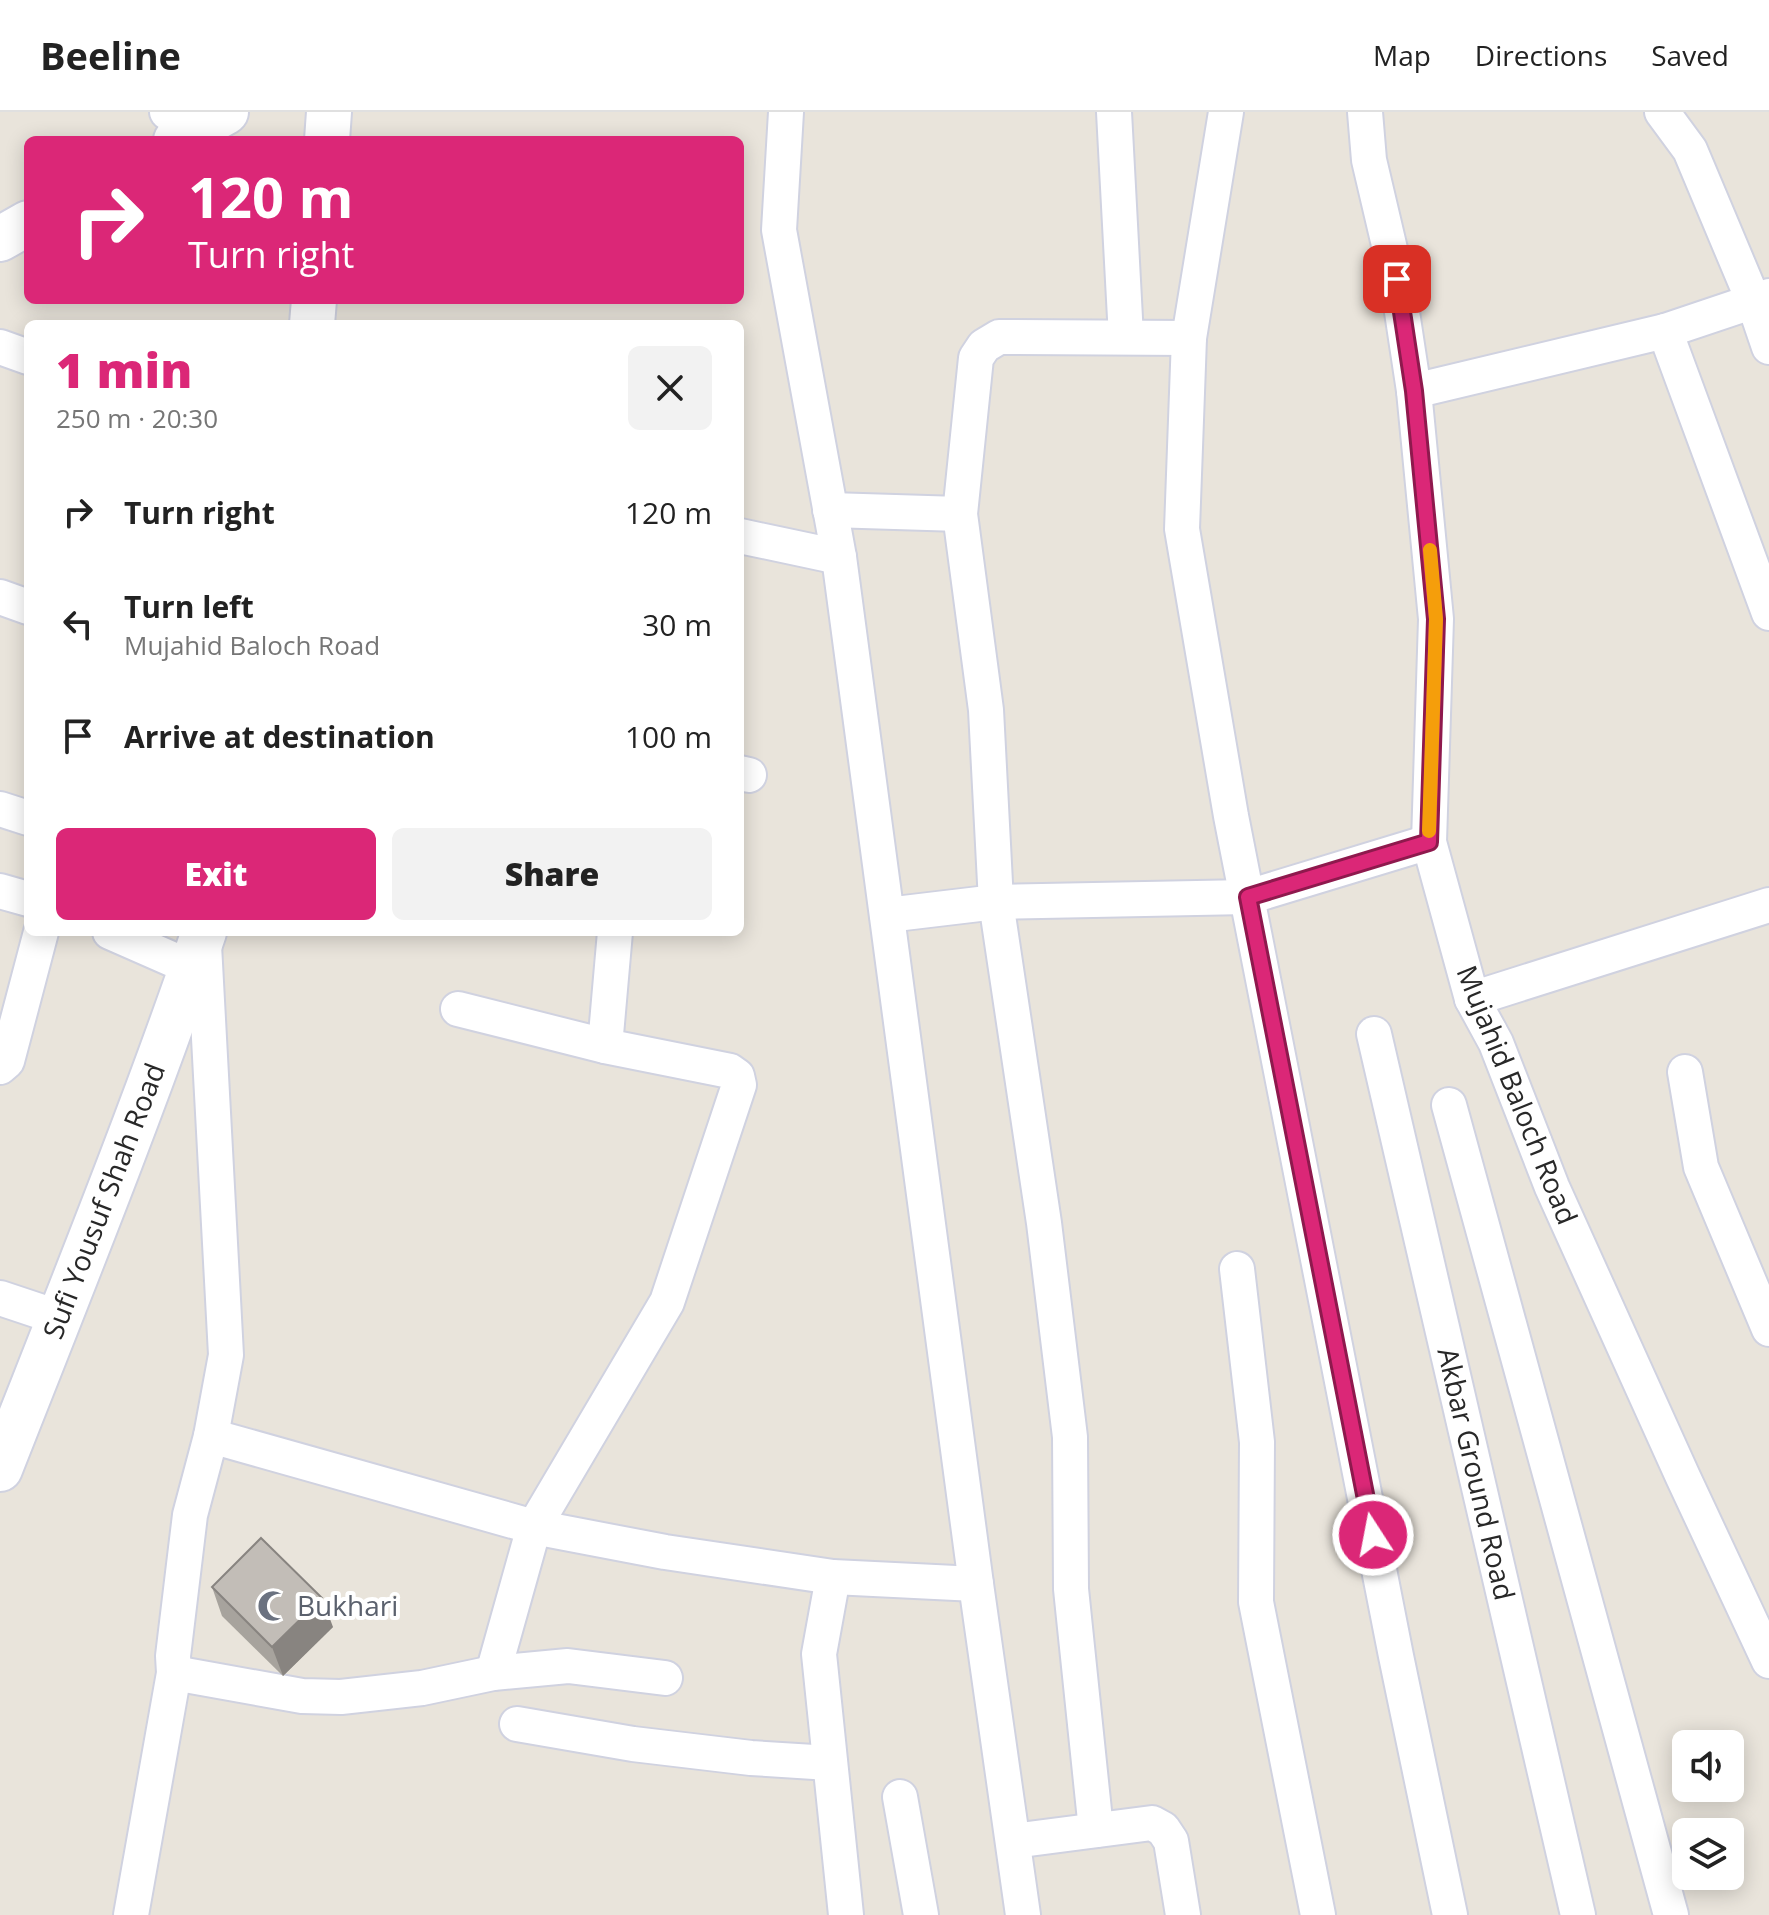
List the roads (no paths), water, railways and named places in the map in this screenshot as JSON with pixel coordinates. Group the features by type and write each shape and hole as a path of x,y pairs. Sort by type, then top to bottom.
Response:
{"main road":[{"path":"327,136 329,112"},
{"path":"0,239 24,225"},
{"name":"Sufi Yousuf Shah Road","path":"0,1469 200,944"}],"street":[{"path":"786,112 779,230 839,557 1023,1915"},
{"path":"1114,112 1126,337"},
{"path":"1226,112 1189,338 1182,529 1209,698 1396,1656 1450,1915"},
{"name":"Mujahid Baloch Road","path":"1365,112 1369,160 1397,279 1414,391 1436,619 1429,842 1472,999 1496,1043 1552,1187 1769,1661"},
{"path":"1662,112 1690,150 1761,298 1769,347"},
{"path":"1414,391 1665,331 1761,298"},
{"path":"1665,331 1769,613"},
{"path":"1096,1830 1071,1589 1070,1437 1044,1223 996,902 986,710 960,514 976,358 984,346 999,337 1189,338"},
{"path":"0,347 24,356"},
{"path":"830,510 960,514"},
{"path":"744,537 839,557"},
{"path":"0,597 24,606"},
{"path":"0,809 24,817"},
{"path":"887,915 996,902 1248,897 1429,842"},
{"path":"0,891 24,898"},
{"path":"1472,999 1768,909"},
{"path":"0,1067 7,1061 40,936"},
{"path":"131,1915 174,1673 173,1656 190,1515 211,1436 226,1355 200,944 140,936"},
{"path":"605,1046 615,936"},
{"path":"458,1009 605,1046 730,1071 737,1076 739,1085 667,1302 534,1527 493,1673"},
{"name":"Akbar Ground Road","path":"1374,1034 1578,1915"},
{"path":"1685,1072 1701,1167 1769,1329"},
{"path":"1449,1105 1671,1915"},
{"path":"1237,1269 1257,1442 1256,1602 1318,1915"},
{"path":"0,1298 60,1318"},
{"path":"211,1436 534,1527 665,1552 833,1577 976,1584"},
{"path":"833,1577 819,1654 846,1915"},
{"path":"174,1673 302,1696 341,1697 422,1688 493,1673 568,1666 665,1678"},
{"path":"517,1724 633,1744 751,1758 830,1763"},
{"path":"900,1797 921,1915"},
{"path":"1013,1841 1152,1823 1163,1829 1171,1841 1183,1915"}],"place":[{"name":"Bukhari","path":"273,1606"}]}
